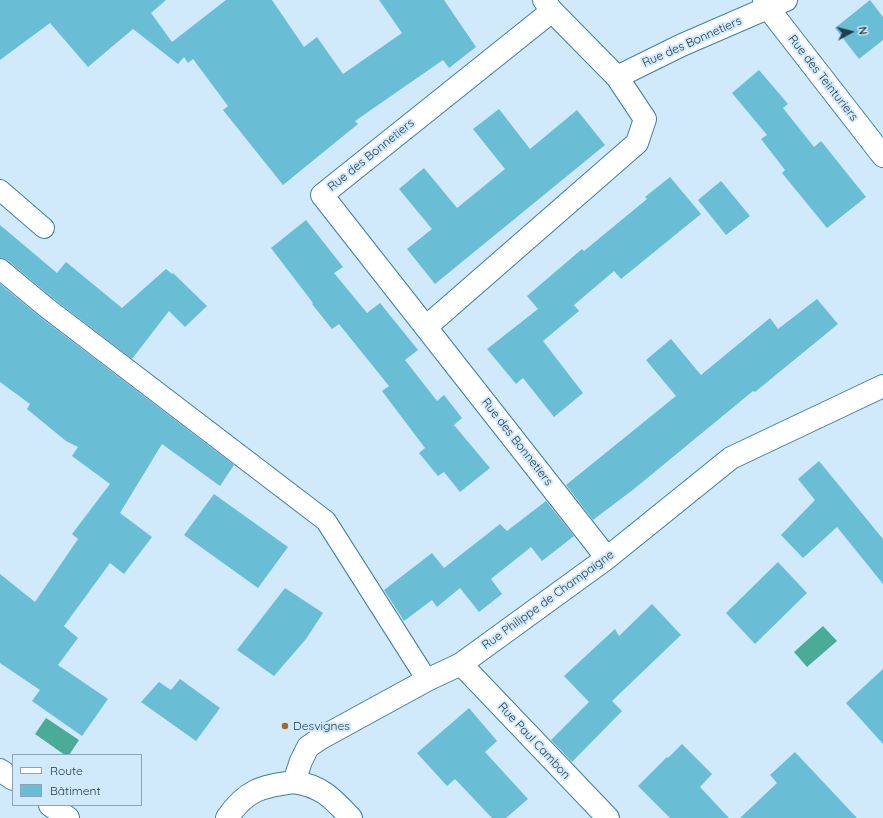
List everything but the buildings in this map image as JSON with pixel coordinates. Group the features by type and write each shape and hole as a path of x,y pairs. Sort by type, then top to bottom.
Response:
{"street":[{"name":"Rue des Bonnetiers","path":"617,77 772,3"},
{"name":"Rue des Teinturiers","path":"772,3 883,156"},
{"name":"Rue des Bonnetiers","path":"426,326 637,144 645,119 617,77 548,5 322,195 608,558"},
{"name":"Rue Philippe de Champaigne","path":"294,782 301,761 308,747 321,738 427,680 461,664 608,558 731,458 883,386"},
{"name":"Rue Paul Cambon","path":"461,664 608,818"},
{"path":"0,770 12,778"},
{"path":"227,818 235,806 248,794 262,788 294,782 307,783 322,790 351,818"},
{"path":"51,806 68,818"}],"lane":[{"path":"0,190 44,228"},
{"path":"0,270 326,521 427,680"}],"shaded area":[{"path":"823,626 837,641 807,667 794,652"},
{"path":"46,718 79,740 70,754 64,754 35,734"}],"place":[{"name":"Desvignes","path":"285,726"}]}
